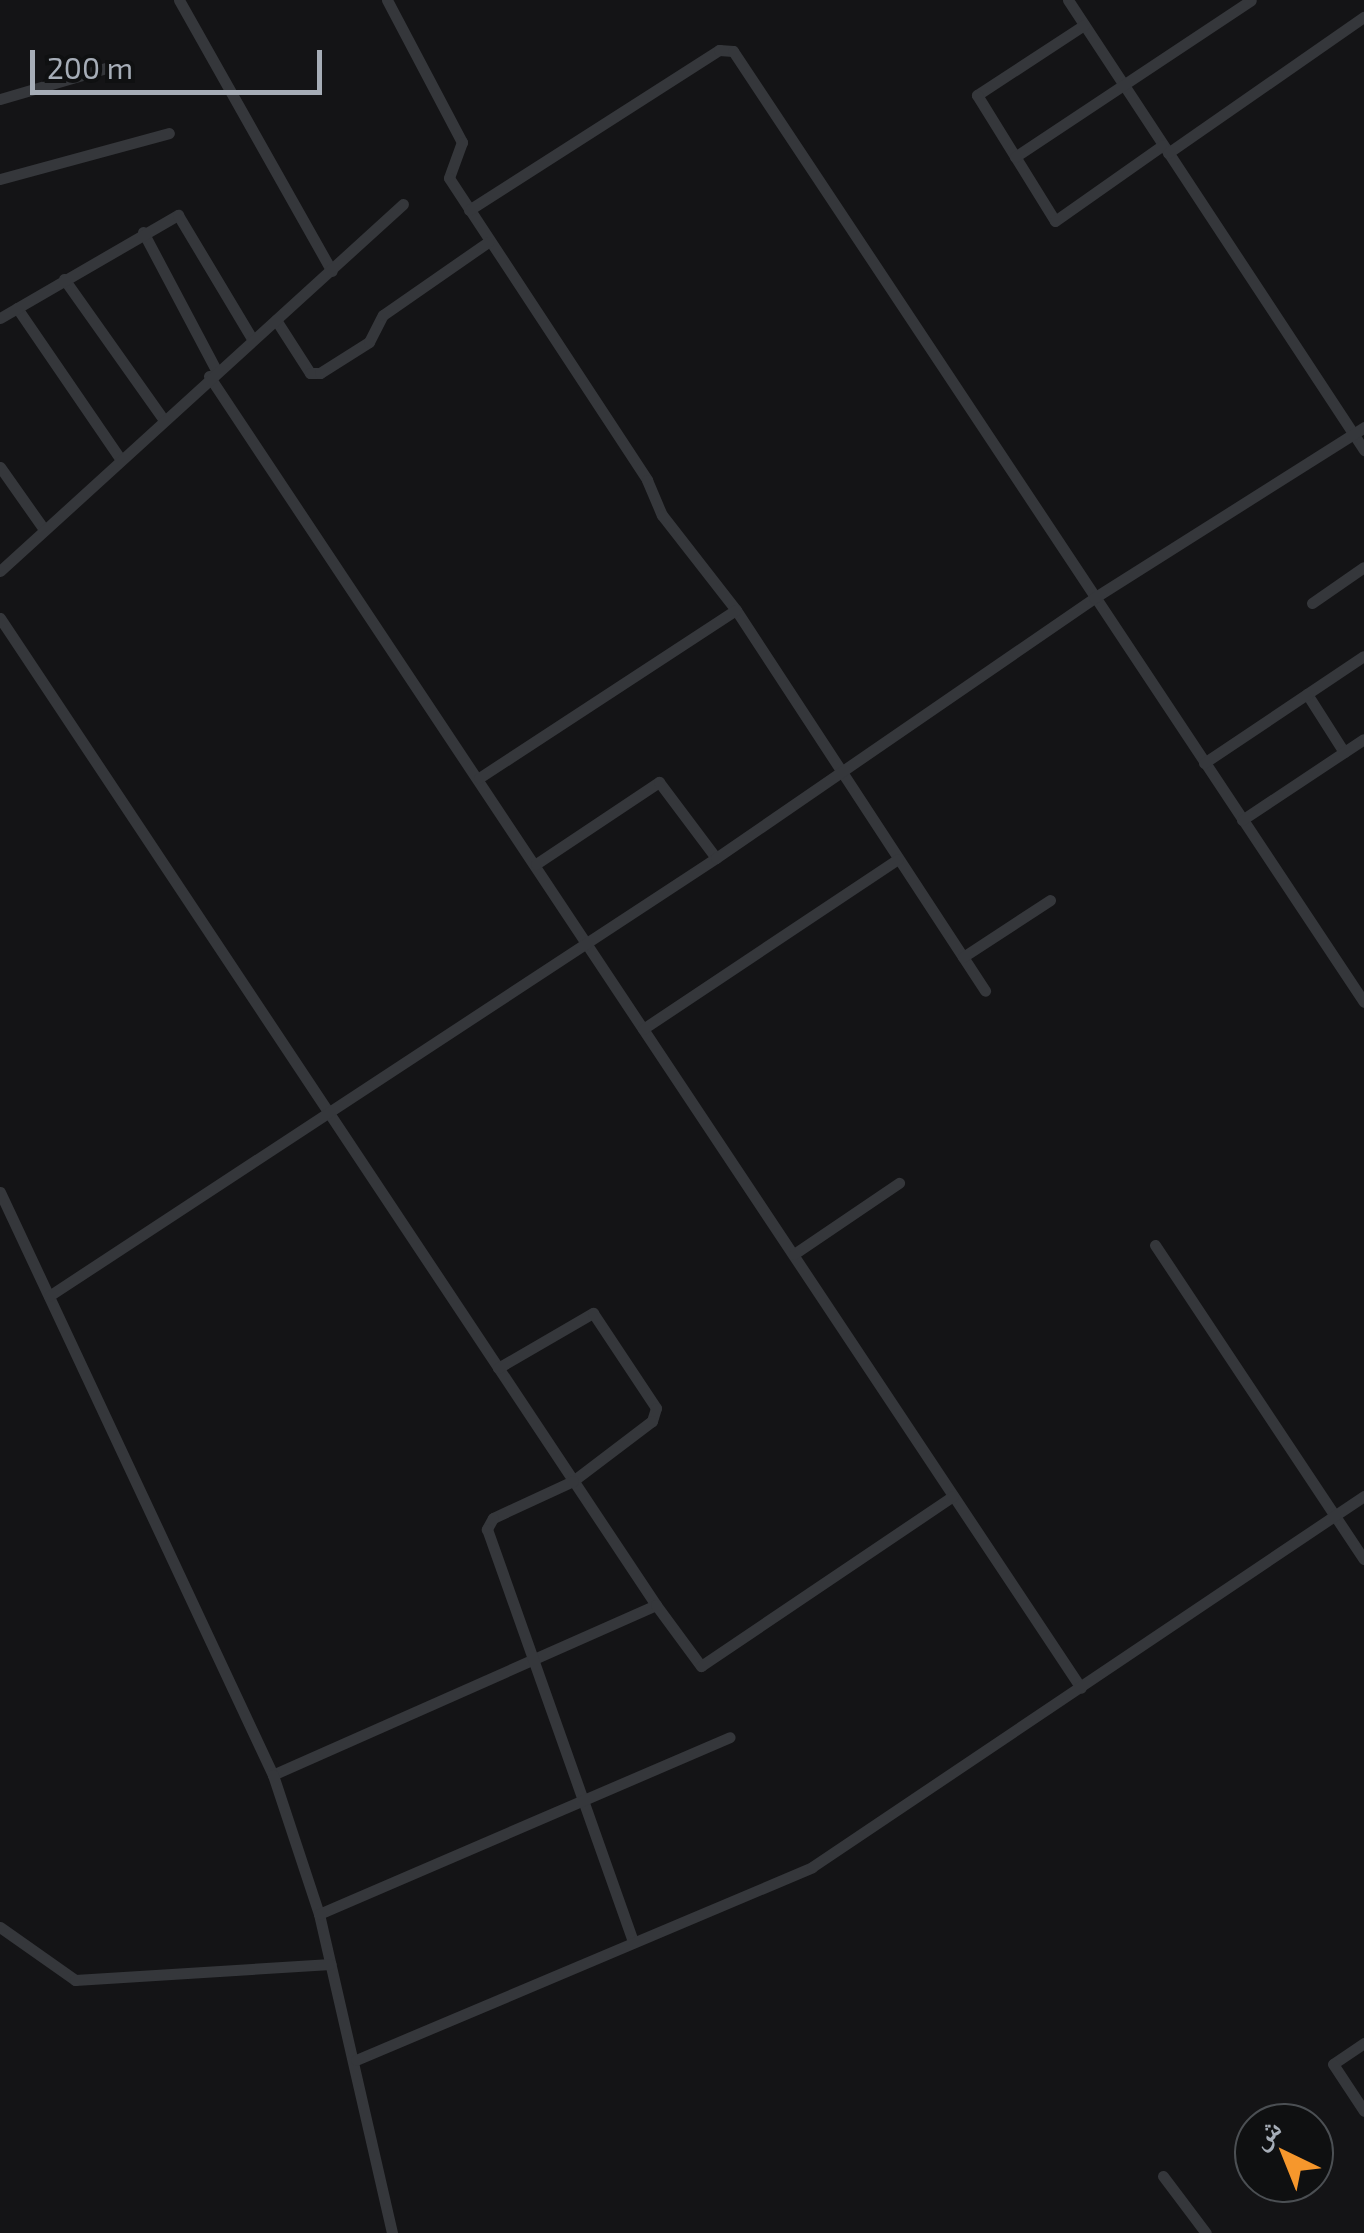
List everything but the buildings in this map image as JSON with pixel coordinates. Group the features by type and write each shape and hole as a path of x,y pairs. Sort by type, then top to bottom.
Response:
{"street":[{"path":"180,0 332,271"},
{"path":"387,0 462,142 448,173 488,242 647,480 662,516 736,610 985,991"},
{"path":"1068,0 1165,149 1359,430 1364,450"},
{"path":"1015,157 1251,0"},
{"path":"1084,25 977,95 1054,221 1364,17"},
{"path":"470,210 719,50 734,51 1364,1002"},
{"path":"0,99 106,68"},
{"path":"0,178 169,133"},
{"path":"0,571 251,337 332,271 403,204"},
{"path":"121,460 6,311 172,216 182,219 251,337"},
{"path":"144,232 213,373 586,943 1082,1688"},
{"path":"276,320 310,373 320,374 369,342 383,315 488,242"},
{"path":"64,279 164,420"},
{"path":"50,1296 325,1110 716,858 1094,598 1359,430"},
{"path":"0,467 43,528"},
{"path":"1312,602 1364,567"},
{"path":"478,778 736,610"},
{"path":"0,618 656,1605 702,1666 952,1496"},
{"path":"1204,763 1364,656"},
{"path":"1307,694 1344,752"},
{"path":"1242,820 1364,739"},
{"path":"536,864 659,782 716,858"},
{"path":"643,1029 898,859"},
{"path":"962,957 1050,900"},
{"path":"794,1254 898,1183"},
{"path":"0,1192 273,1775 332,1964 392,2233"},
{"path":"1155,1245 1364,1558"},
{"path":"498,1368 581,1315 597,1316 657,1412 574,1481 493,1518 487,1530 632,1939"},
{"path":"356,2060 632,1939 812,1867 1364,1496"},
{"path":"273,1775 656,1605"},
{"path":"319,1914 730,1737"},
{"path":"0,1927 75,1980 332,1964"},
{"path":"1364,2043 1333,2064 1364,2111"},
{"path":"1164,2176 1206,2233"}]}
